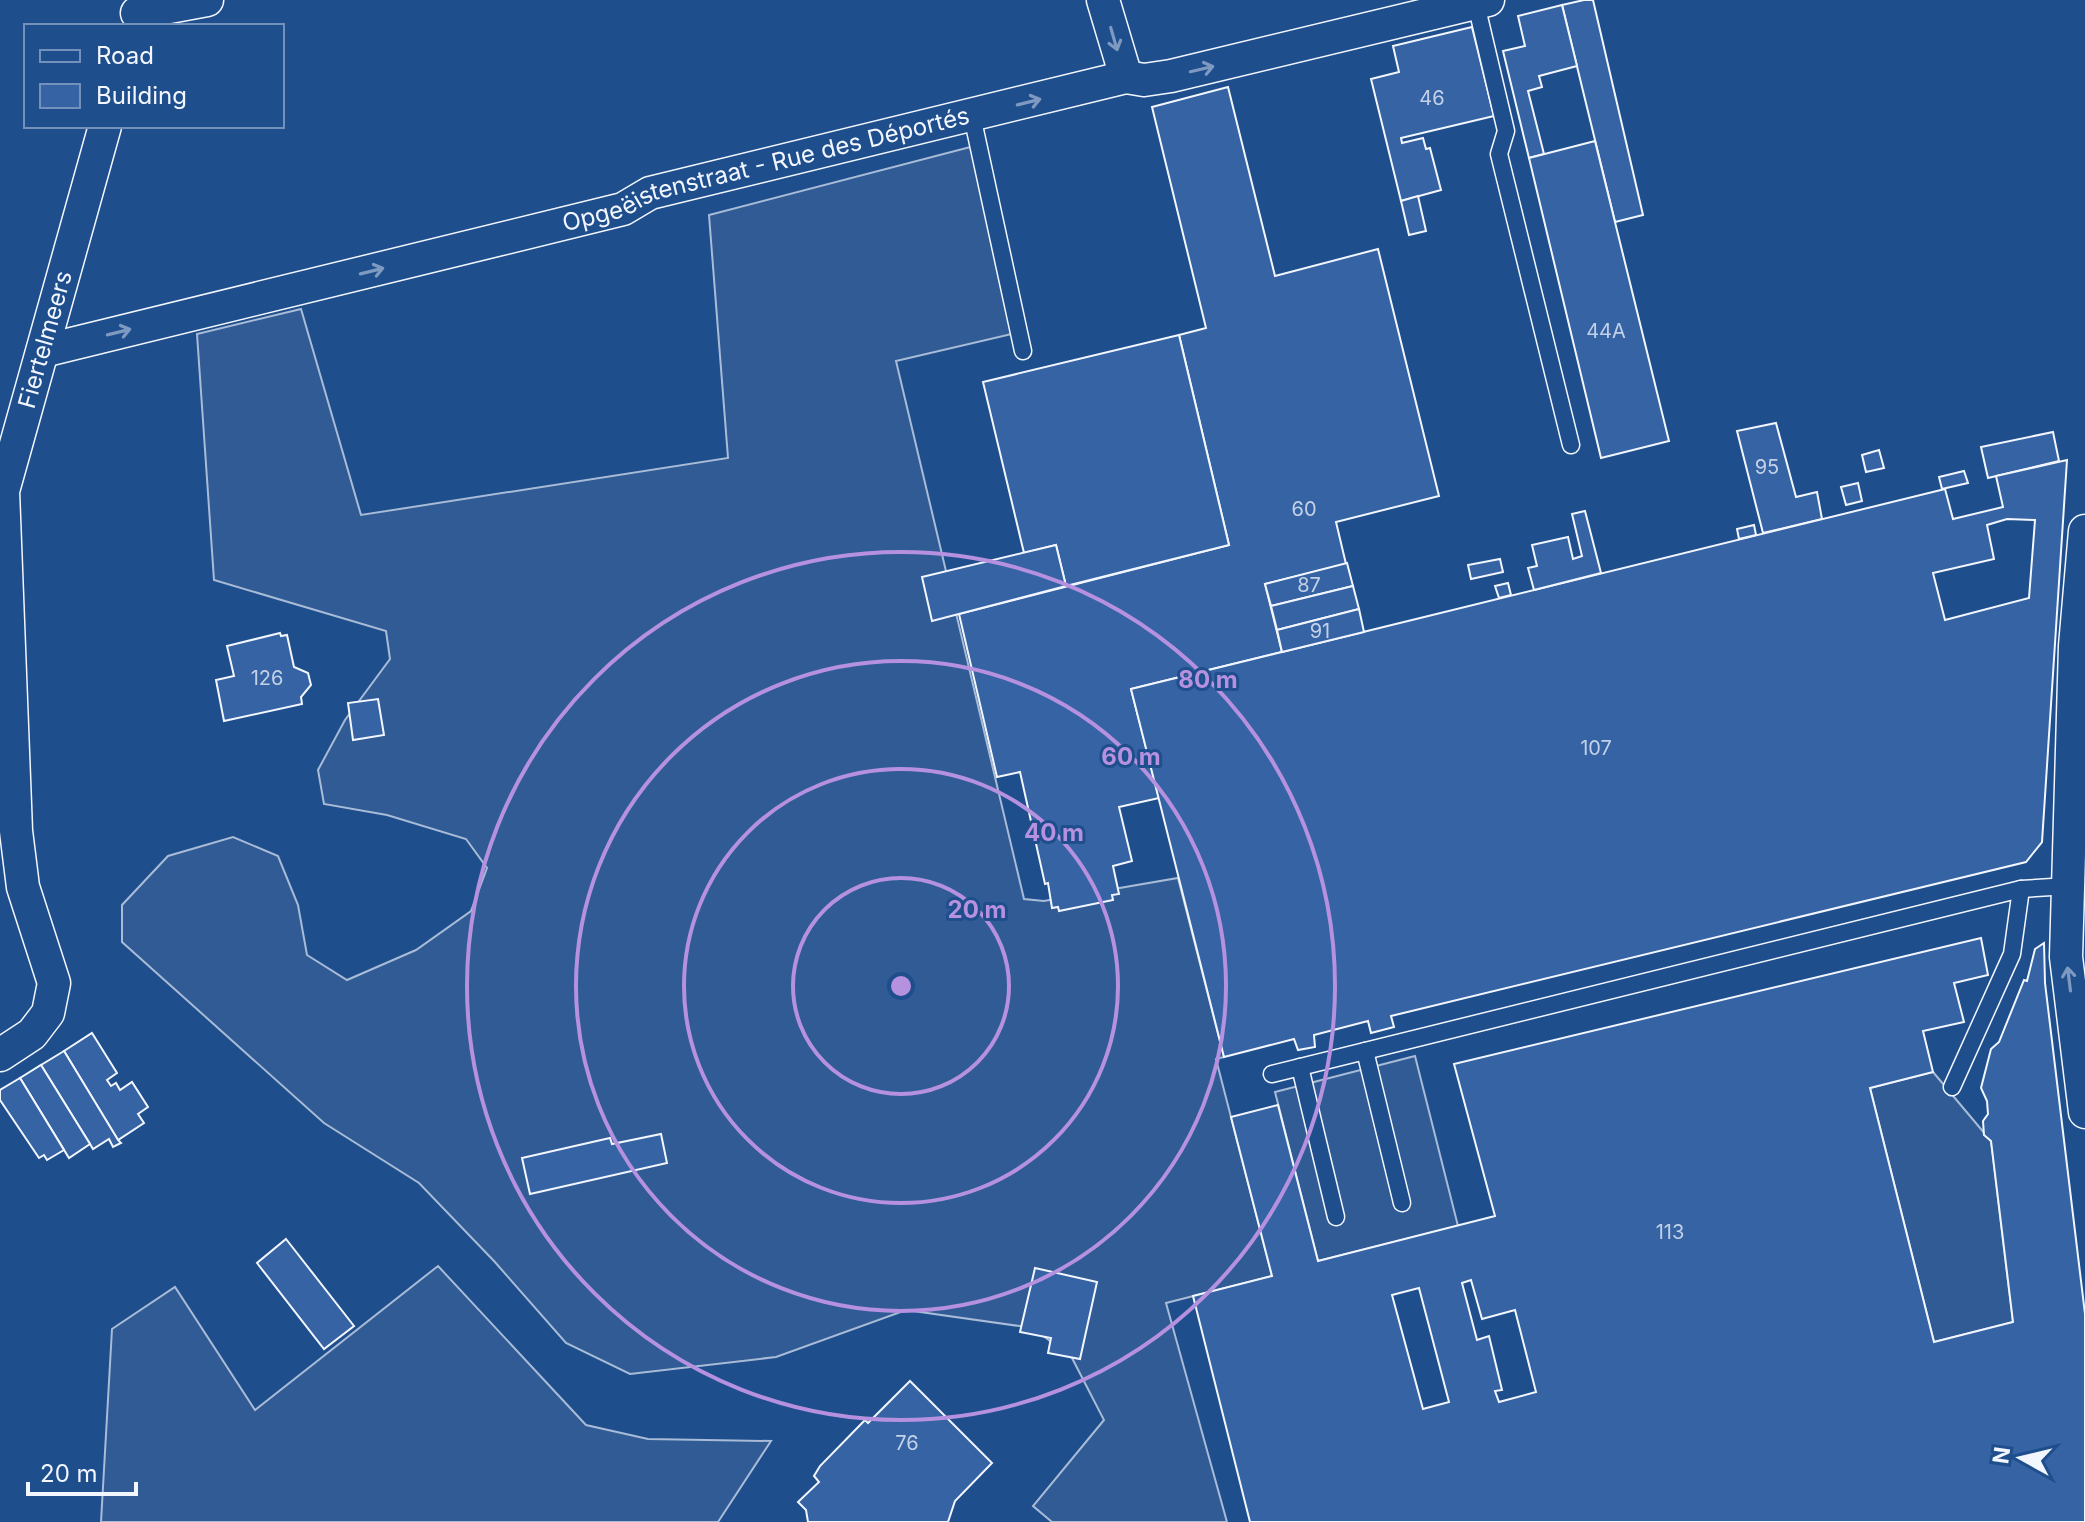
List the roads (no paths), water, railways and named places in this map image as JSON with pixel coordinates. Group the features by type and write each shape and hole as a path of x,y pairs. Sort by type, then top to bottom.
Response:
{"street":[{"path":"137,13 207,0"},
{"path":"1103,0 1126,77"},
{"name":"Opgeëistenstraat - Rue des Déportés","path":"43,351 623,209 650,193 1126,77 1144,80 1171,76 1482,2"},
{"name":"Fiertelmeers","path":"0,1055 32,1034 48,1013 54,983 23,887 16,831 3,491 104,128"},
{"path":"2085,531 2066,957 2085,1112"}],"lane":[{"path":"1482,2 1506,131 1499,154 1571,445"},
{"path":"972,116 1023,351"},
{"path":"1272,1074 2021,889 2068,886"},
{"path":"1952,1087 2012,954 2021,889"},
{"path":"1365,1051 1402,1203"},
{"path":"1300,1067 1336,1217"}]}
